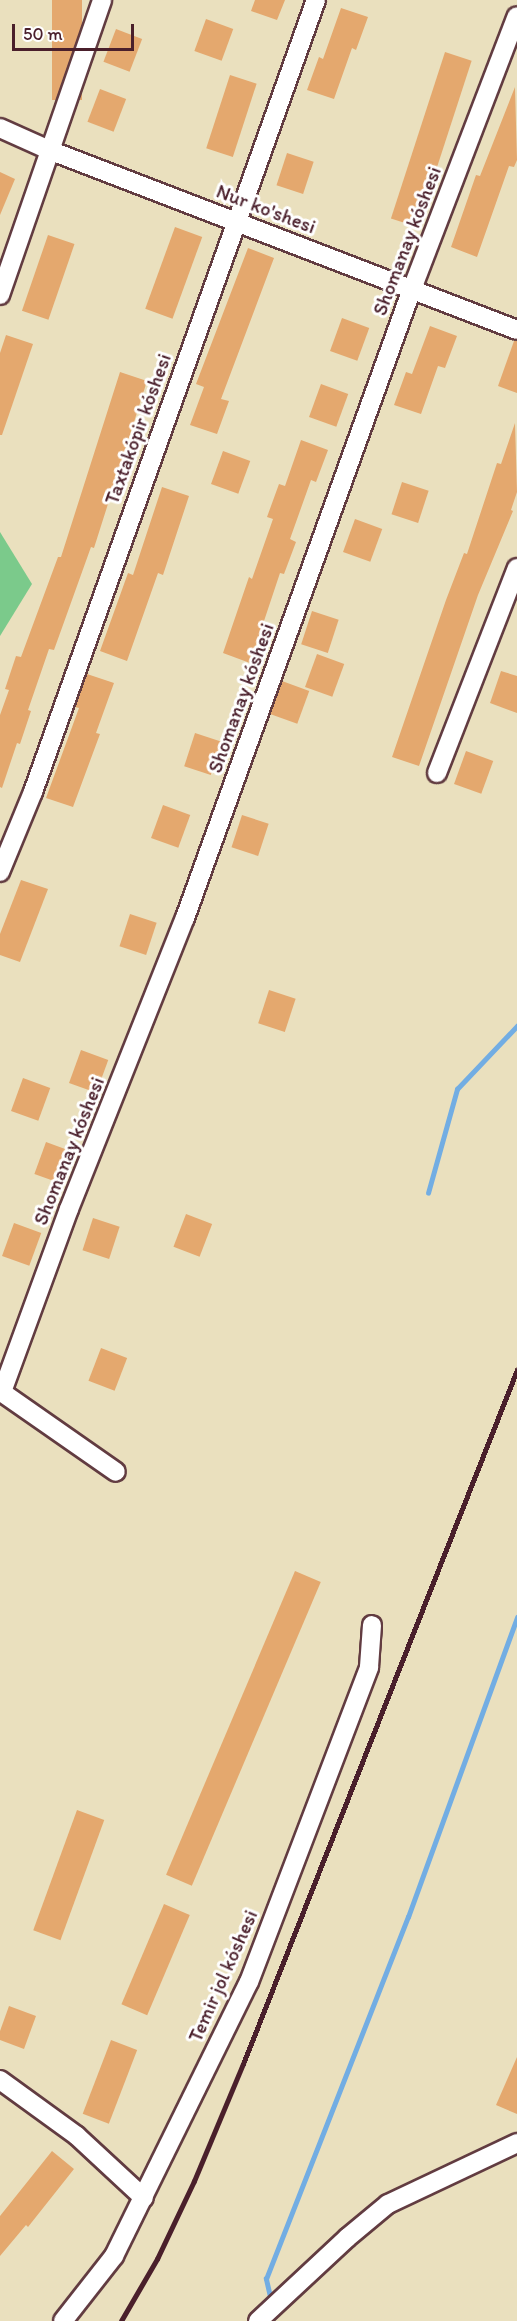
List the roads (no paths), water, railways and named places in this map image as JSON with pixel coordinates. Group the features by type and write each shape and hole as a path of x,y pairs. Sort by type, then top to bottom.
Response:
{"street":[{"path":"0,295 102,0"},
{"name":"Taxtakópir kóshesi","path":"0,872 33,792 316,0"},
{"name":"Shomanay kóshesi","path":"1,1392 69,1209 189,907 412,289 517,16"},
{"name":"Nur ko'shesi","path":"0,128 49,150 517,330"},
{"path":"437,773 517,568"},
{"path":"1,1392 116,1472"},
{"name":"Temir jol kóshesi","path":"63,2321 114,2256 249,1982 369,1667 372,1625"},
{"path":"0,2080 77,2136 144,2198"},
{"path":"258,2321 347,2238 388,2204 517,2143"}],"waterway":[{"path":"428,1193 457,1089 517,1026"},
{"path":"271,2301 266,2279 408,1917 517,1617"}],"railway":[{"path":"121,2321 157,2259 194,2181 243,2064 517,1370"}]}
